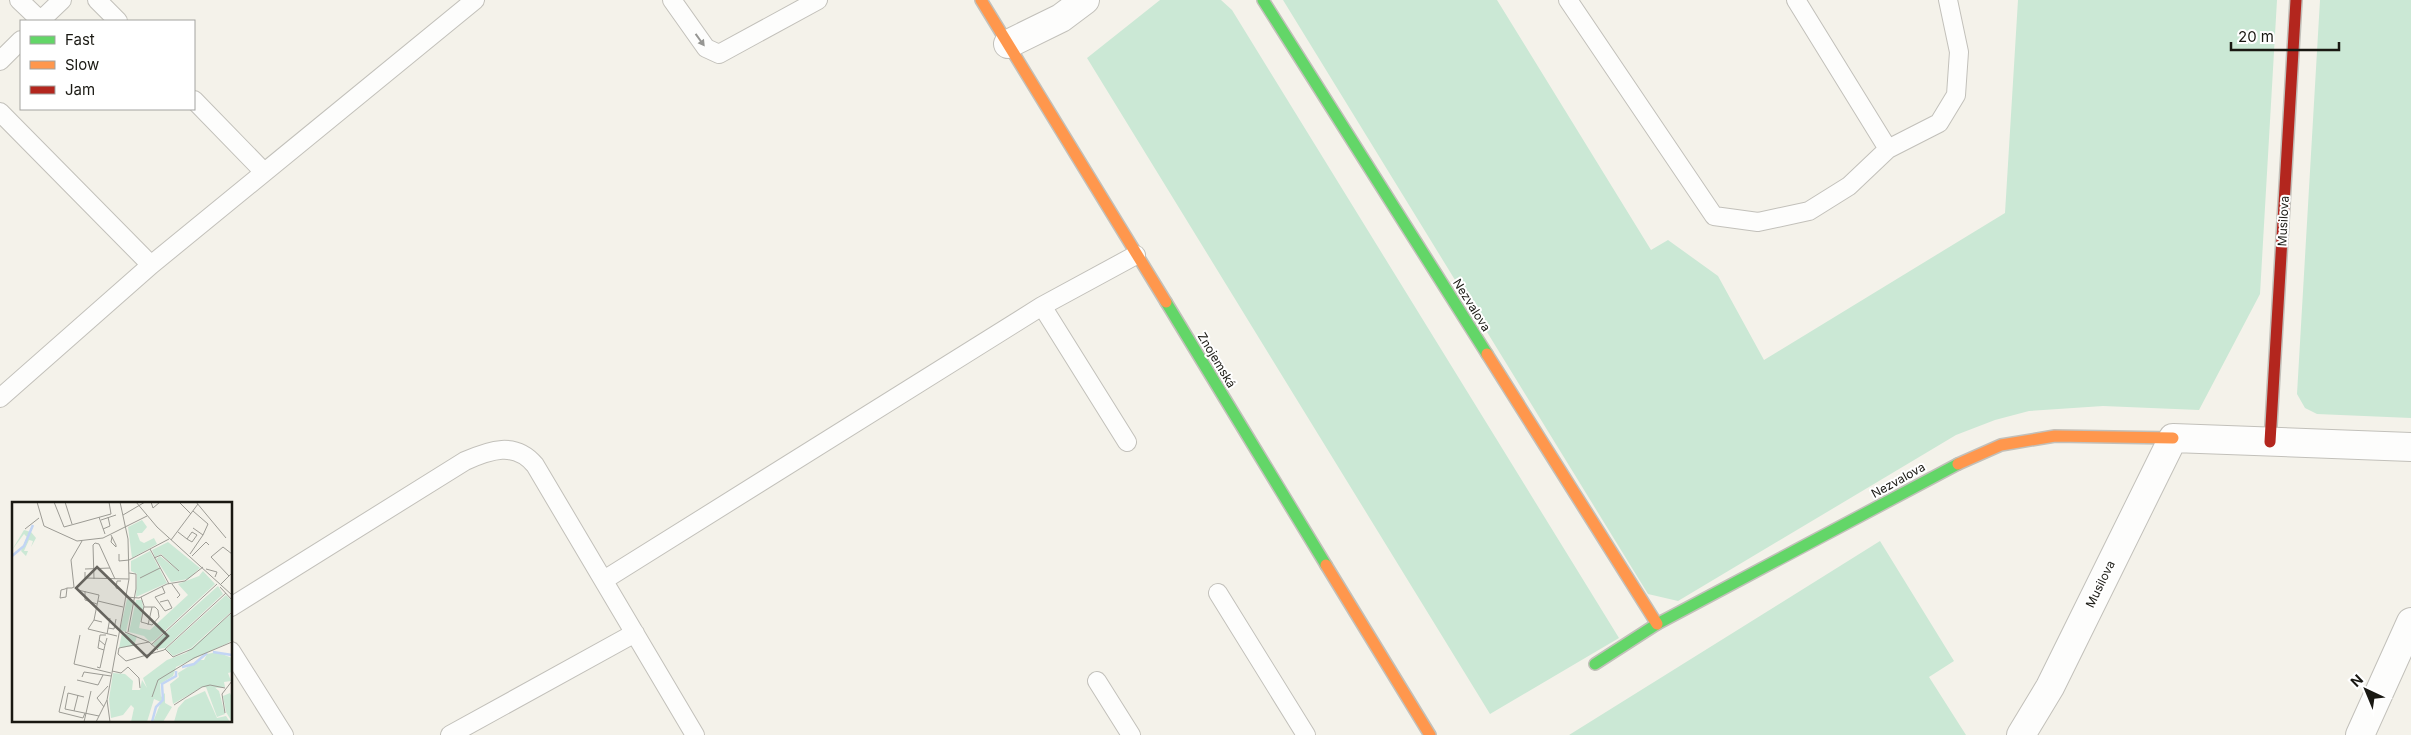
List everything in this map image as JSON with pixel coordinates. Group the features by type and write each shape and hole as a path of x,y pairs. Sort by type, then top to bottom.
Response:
{"street":[{"name":"Znojemská","path":"981,0 1430,735"},
{"path":"1008,44 1060,18 1085,0"},
{"name":"Nezvalova","path":"1263,0 1657,624"},
{"name":"Musilova","path":"2270,442 2296,0"},
{"name":"Nezvalova","path":"1595,664 1657,624 1948,468 2001,445 2055,436 2173,438"},
{"path":"2173,438 2411,447"},
{"name":"Musilova","path":"2021,735 2050,687 2173,438"},
{"path":"2360,735 2411,622"}],"lane":[{"path":"19,0 39,20"},
{"path":"41,20 62,0"},
{"path":"97,0 117,20"},
{"path":"0,398 151,265 474,0"},
{"path":"672,0 706,48 719,54 818,0"},
{"path":"1568,0 1714,216 1758,222 1810,211 1849,186 1888,149 1939,123 1956,95 1959,52 1948,0"},
{"path":"1796,0 1888,149"},
{"path":"0,61 20,41"},
{"path":"195,101 264,172"},
{"path":"0,112 151,265"},
{"path":"604,580 1042,306 1136,255"},
{"path":"1042,306 1127,442"},
{"path":"232,606 465,461 488,450 511,450 527,455 535,465 695,735"},
{"path":"1218,593 1306,735"},
{"path":"450,735 635,633"},
{"path":"232,653 284,735"},
{"path":"1097,682 1131,735"}],"green space":[{"path":"1160,0 1221,0 1232,10 1619,638 1490,714 1087,58"},
{"path":"1283,0 1497,0 1651,250 1668,240 1718,276 1764,360 2005,213 2018,0 2277,0 2260,294 2199,410 2103,406 2029,411 1995,420 1956,435 1678,601 1648,594"},
{"path":"2320,0 2411,0 2411,418 2317,414 2305,408 2297,394"},
{"path":"1880,541 1954,661 1929,677 1966,735 1569,735"}],"traffic: fast":[{"path":"1263,0 1487,354"},
{"path":"1166,302 1326,565"},
{"path":"1595,664 1657,624 1958,464"}],"traffic: slow":[{"path":"981,0 1166,302"},
{"path":"1487,354 1657,624"},
{"path":"1958,464 2001,445 2055,436 2173,438"},
{"path":"1326,565 1430,735"}],"traffic: jam":[{"path":"2270,442 2296,0"}]}
